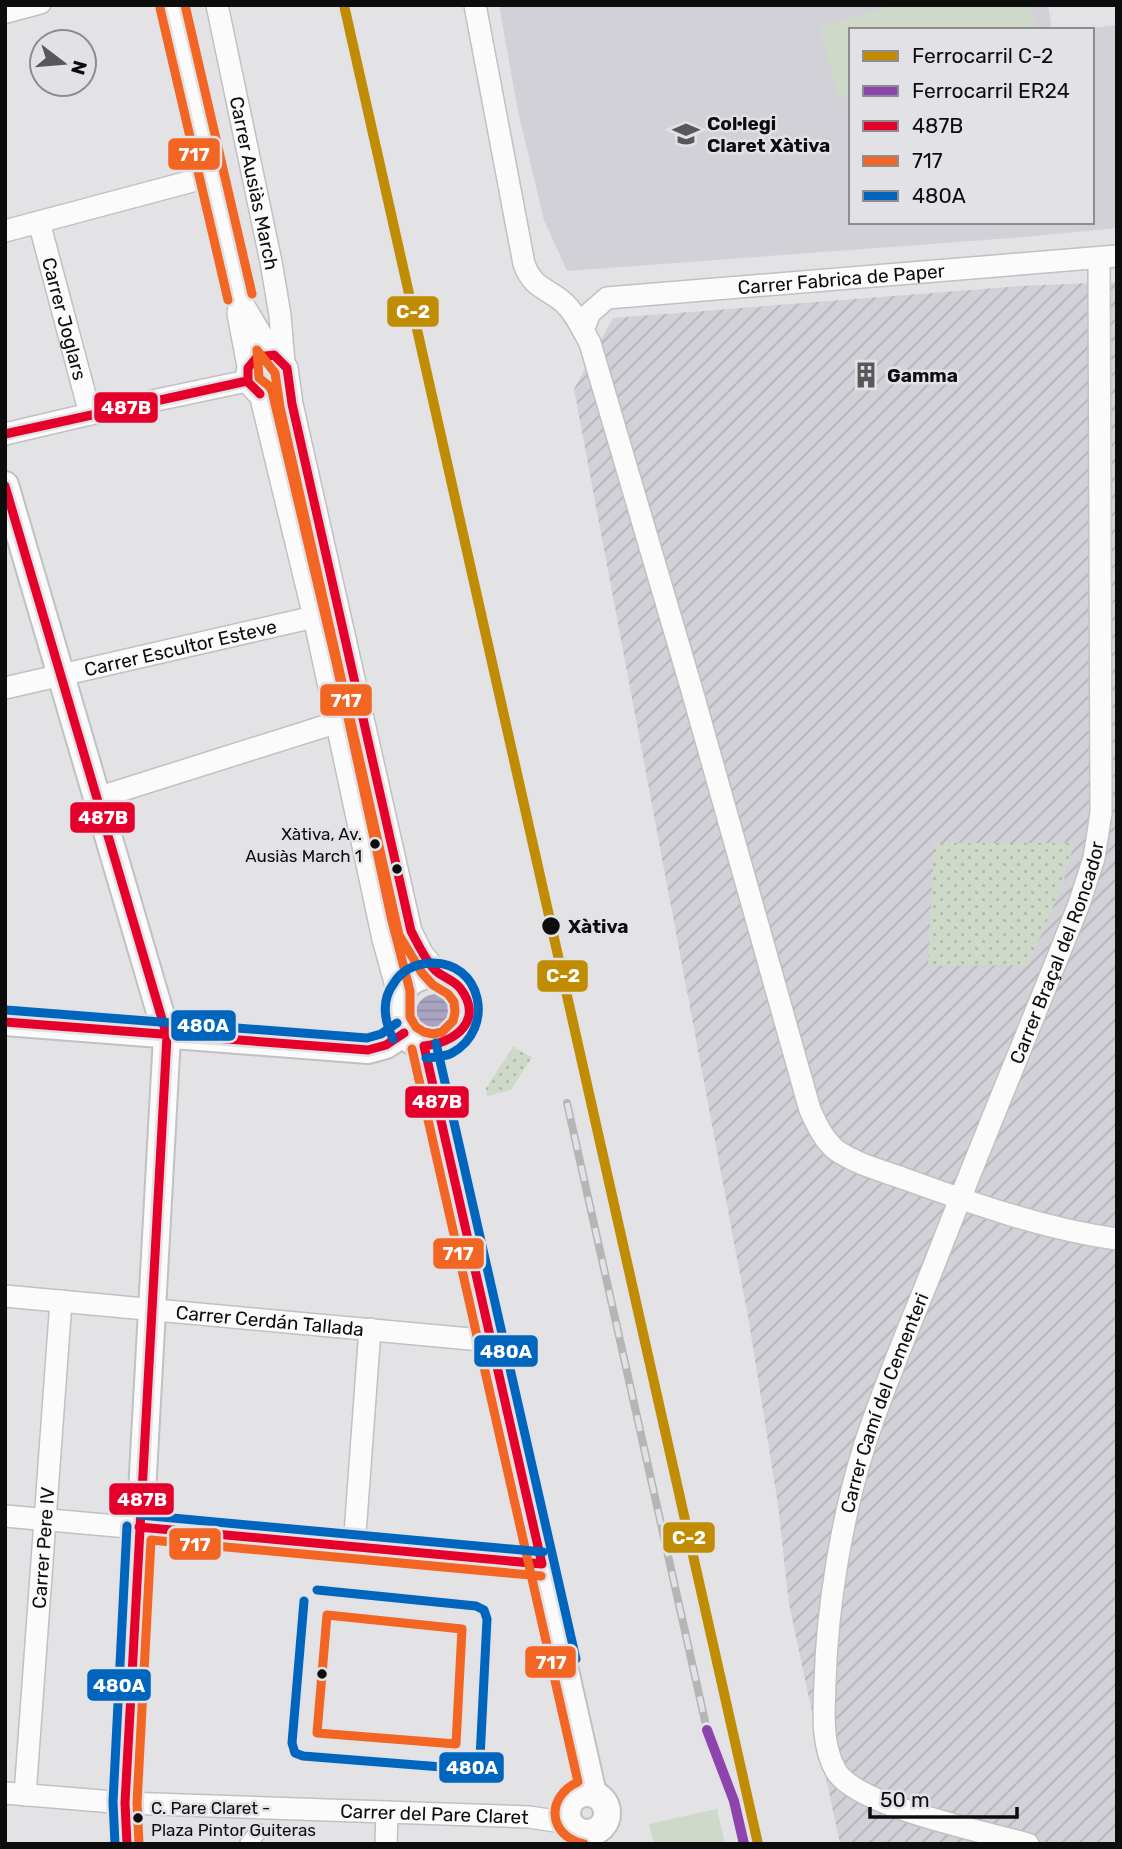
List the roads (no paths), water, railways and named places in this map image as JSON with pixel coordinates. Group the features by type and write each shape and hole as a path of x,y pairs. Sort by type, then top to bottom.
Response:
{"street":[{"path":"5,15 42,5"},
{"name":"Carrer Ausiàs March","path":"172,5 240,299 284,366"},
{"name":"Carrer Ausiàs March","path":"217,5 271,262 282,325 284,366 411,931 422,953 440,975"},
{"path":"475,5 524,264 536,286 562,301 572,312 590,343 691,687 810,1110 821,1133 839,1152 856,1161 960,1199 1079,1234 1117,1239"},
{"path":"5,231 211,176"},
{"name":"Carrer Joglars","path":"39,222 90,414"},
{"name":"Carrer Fabrica de Paper","path":"583,330 590,313 607,298 1108,258"},
{"name":"Carrer Braçal del Roncador","path":"960,1199 1079,904 1094,858 1101,813 1099,483 1108,258"},
{"name":"Carrer Ausiàs March","path":"240,299 238,314 252,381 314,617 383,939 399,997"},
{"path":"5,434 252,381 274,394 285,386 284,366 268,354 262,354 256,357 252,381"},
{"path":"5,485 167,1035 125,1802 127,1844"},
{"name":"Carrer Escultor Esteve","path":"5,688 314,617"},
{"path":"97,798 338,722"},
{"path":"5,1023 368,1050 414,1039 437,1046 458,1036 465,1026 467,1001 461,989 452,980 440,975 416,978 405,986 396,1009 398,1022 414,1039 492,1341 593,1794 604,1802 606,1810 603,1823 590,1834"},
{"name":"Carrer Camí del Cementeri","path":"960,1199 870,1432 850,1497 830,1616 825,1670 825,1732 836,1772 851,1787 867,1797 890,1806 1028,1844"},
{"name":"Carrer Cerdán Tallada","path":"5,1296 492,1341"},
{"name":"Carrer Pere IV","path":"15,1794 44,1520 61,1301"},
{"path":"354,1548 370,1329"},
{"path":"5,1516 542,1564"},
{"name":"Carrer del Pare Claret","path":"15,1794 125,1802 530,1817 590,1834"},
{"path":"386,1844 387,1812"}],"railway":[{"path":"567,1103 707,1730"}],"rail line":[{"name":"C-2","path":"344,5 758,1844"},
{"name":"ER24","path":"707,1730 734,1801 744,1844"}],"place":[{"name":"Col·legi Claret Xàtiva","path":"686,134"},
{"name":"Gamma","path":"866,375"},
{"name":"Xàtiva, Av. Ausiàs March 1","path":"375,844"},
{"name":"Xàtiva","path":"551,926"},
{"name":"C. Pare Claret - Plaza Pintor Guiteras","path":"138,1818"}]}
